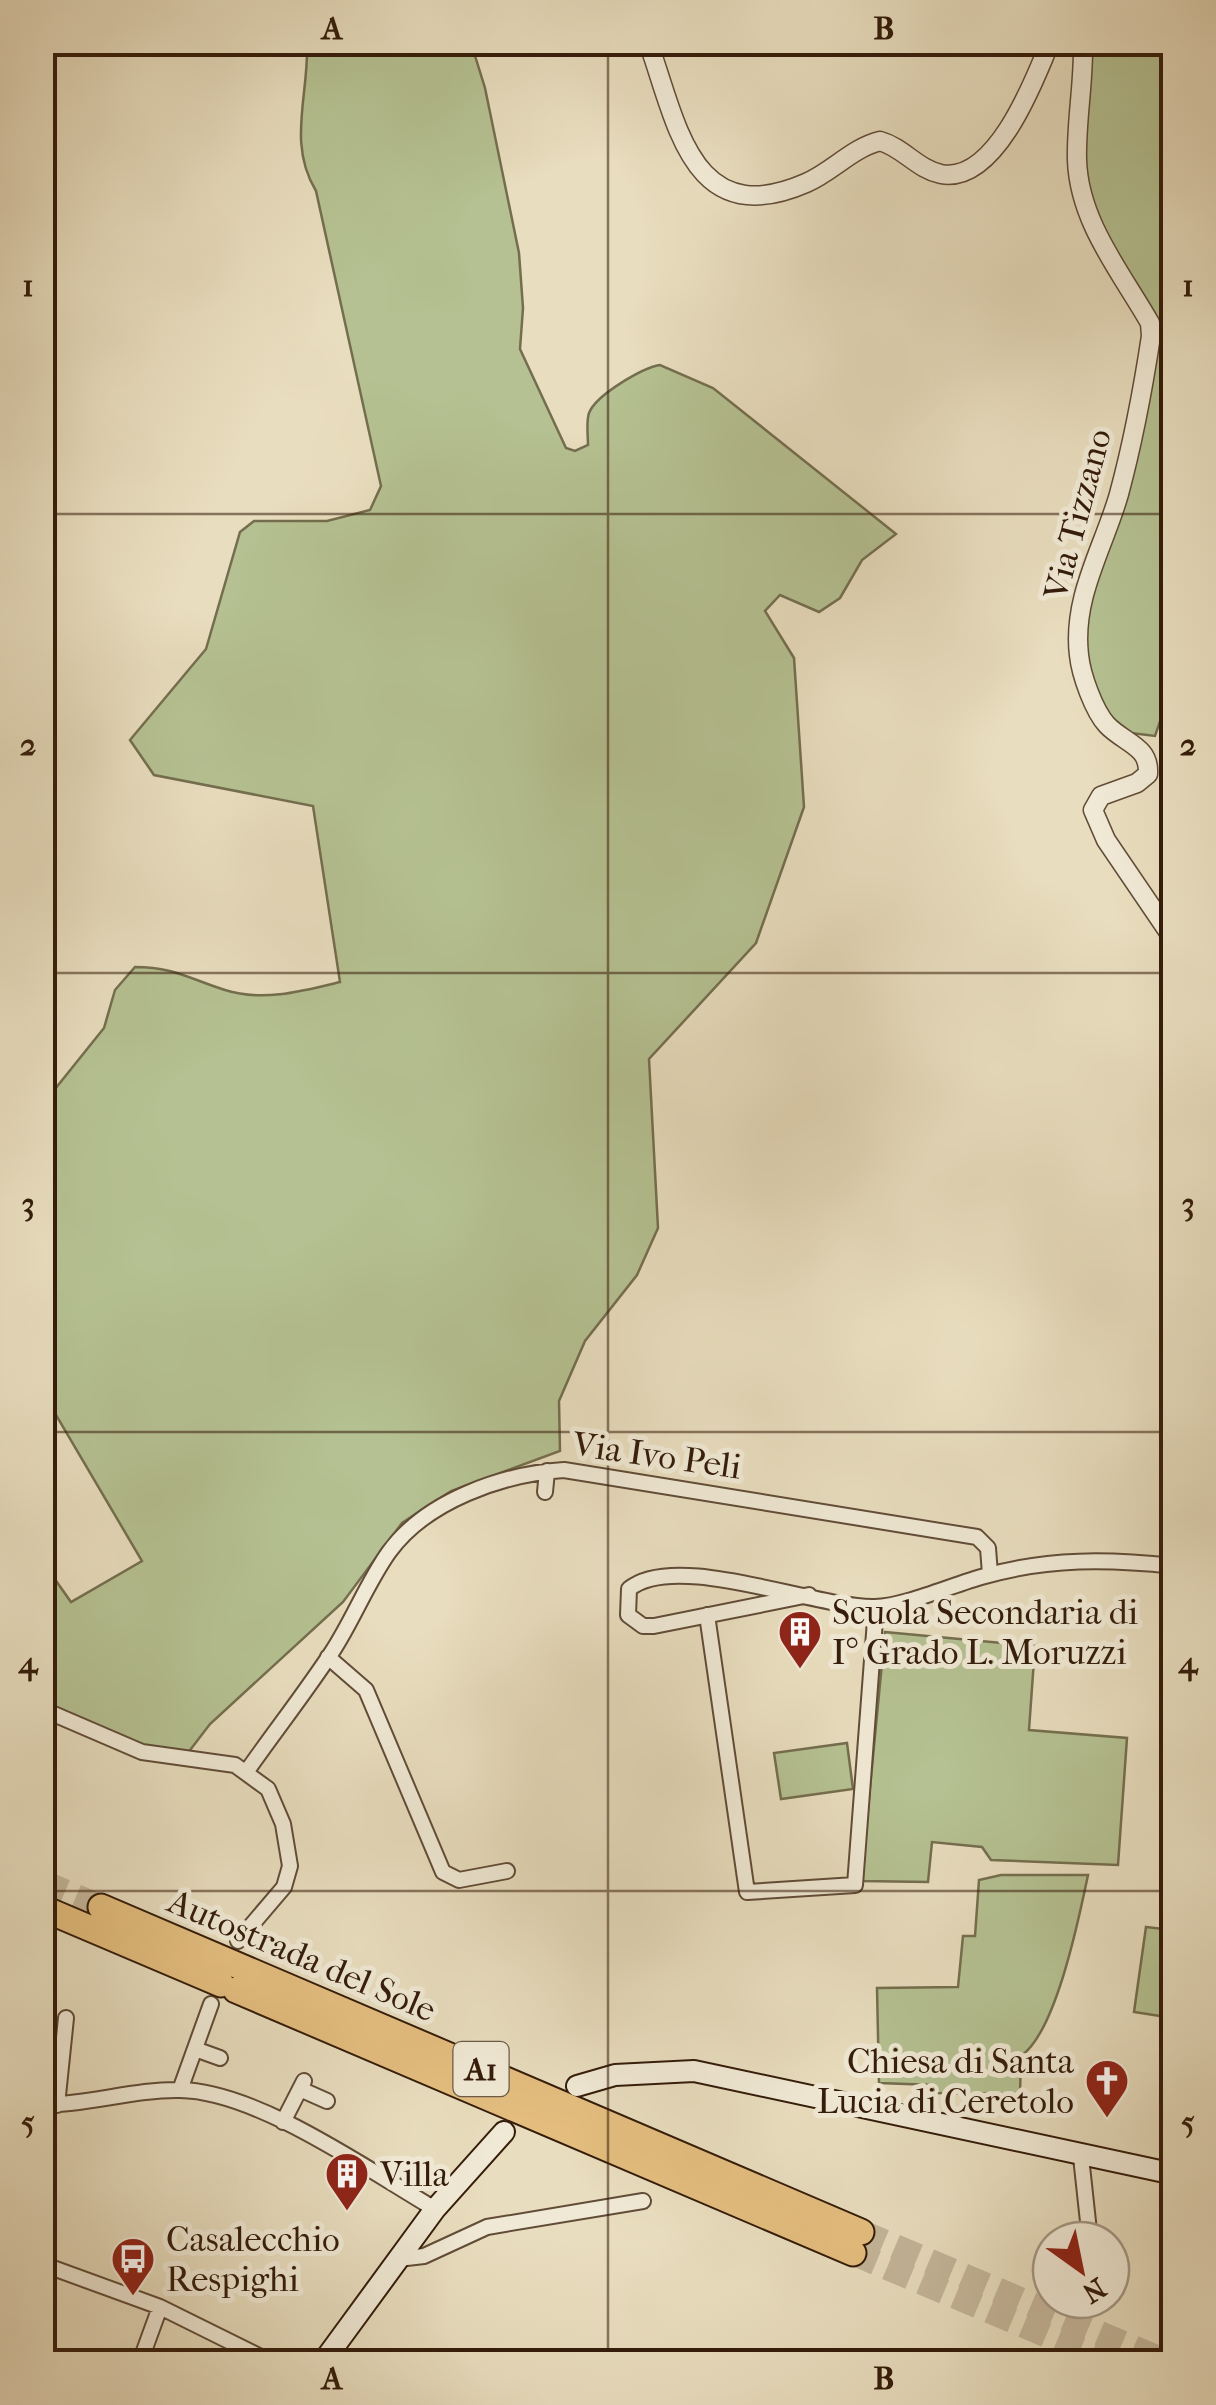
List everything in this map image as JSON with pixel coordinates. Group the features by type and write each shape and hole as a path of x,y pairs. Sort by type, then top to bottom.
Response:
{"highway":[{"name":"Autostrada del Sole","path":"42,1908 223,1993 857,2243 101,1907"}],"main road":[{"path":"577,2086 633,2072 694,2071 1174,2174"},
{"path":"323,2362 436,2209 504,2132"}],"street":[{"path":"648,42 676,128 704,177 736,194 775,195 812,180 880,141 906,150 921,166 938,174 971,169 991,152 1013,121 1050,42"},
{"name":"Via Tizzano","path":"1083,42 1077,162 1088,215 1150,323 1151,336 1118,495 1091,564 1078,644 1079,661 1104,722 1142,750 1149,761 1148,774 1137,783 1101,796 1093,810 1106,840 1174,940"},
{"path":"544,1492 547,1471"},
{"name":"Via Ivo Peli","path":"247,1771 328,1657 388,1552 411,1527 480,1489 547,1471 737,1496 977,1538 988,1548 990,1574"},
{"path":"809,1595 643,1626 628,1615 630,1589 645,1579 694,1578 809,1595 876,1607 990,1574 1073,1559 1174,1566"},
{"path":"707,1614 748,1892 856,1885 876,1607"},
{"path":"328,1657 366,1690 443,1872 459,1880 507,1870"},
{"path":"42,1709 142,1752 220,1760 247,1771 275,1800 290,1866 278,1897 238,1941"},
{"path":"180,2090 223,1993"},
{"path":"66,2018 50,2105 180,2090 230,2101 283,2122 436,2209"},
{"path":"195,2049 220,2058"},
{"path":"283,2122 302,2085 328,2101"},
{"path":"1082,2156 1088,2220"},
{"path":"398,2258 424,2256 487,2227 643,2201"},
{"path":"42,2264 160,2307 271,2362"},
{"path":"140,2362 160,2307"}],"green space":[{"path":"307,43 471,43 485,88 519,253 523,308 520,349 566,448 575,451 588,445 589,413 601,398 631,377 660,365 713,388 896,534 862,560 840,598 819,612 780,595 765,611 794,658 804,807 756,943 649,1059 658,1228 637,1275 585,1341 559,1401 560,1451 451,1491 402,1523 343,1602 210,1724 184,1758 143,1753 43,1705 42,1561 71,1602 142,1561 43,1393 43,1104 104,1028 115,990 135,967 171,971 225,990 254,995 283,994 340,982 313,806 154,775 130,740 206,649 240,532 254,521 327,521 370,510 381,486 316,191 303,155 301,119"},
{"path":"1083,43 1173,43 1174,681 1155,736 1123,732 1097,706 1080,643 1152,329 1074,171"},
{"path":"885,1632 1035,1646 1029,1730 1127,1738 1118,1865 991,1860 982,1847 932,1842 928,1882 861,1881"},
{"path":"847,1743 853,1789 781,1799 774,1753"},
{"path":"1001,1875 1088,1875 1055,2000 1034,2043 1021,2056 1020,2094 935,2093 934,2085 879,2083 877,1988 958,1987 963,1936 975,1936 979,1880"},
{"path":"1146,1927 1173,1930 1173,2018 1134,2012"}],"tunnel":[{"path":"42,1882 101,1907"},
{"path":"861,2232 1167,2362"},
{"path":"853,2253 1110,2362"}],"railway":[{"path":"1160,2362 1174,2359"}],"place":[{"name":"Scuola Secondaria di I° Grado L. Moruzzi","path":"800,1670"},
{"name":"Chiesa di Santa Lucia di Ceretolo","path":"1107,2119"},
{"name":"Villa","path":"347,2212"},
{"name":"Casalecchio Respighi","path":"133,2297"}]}
